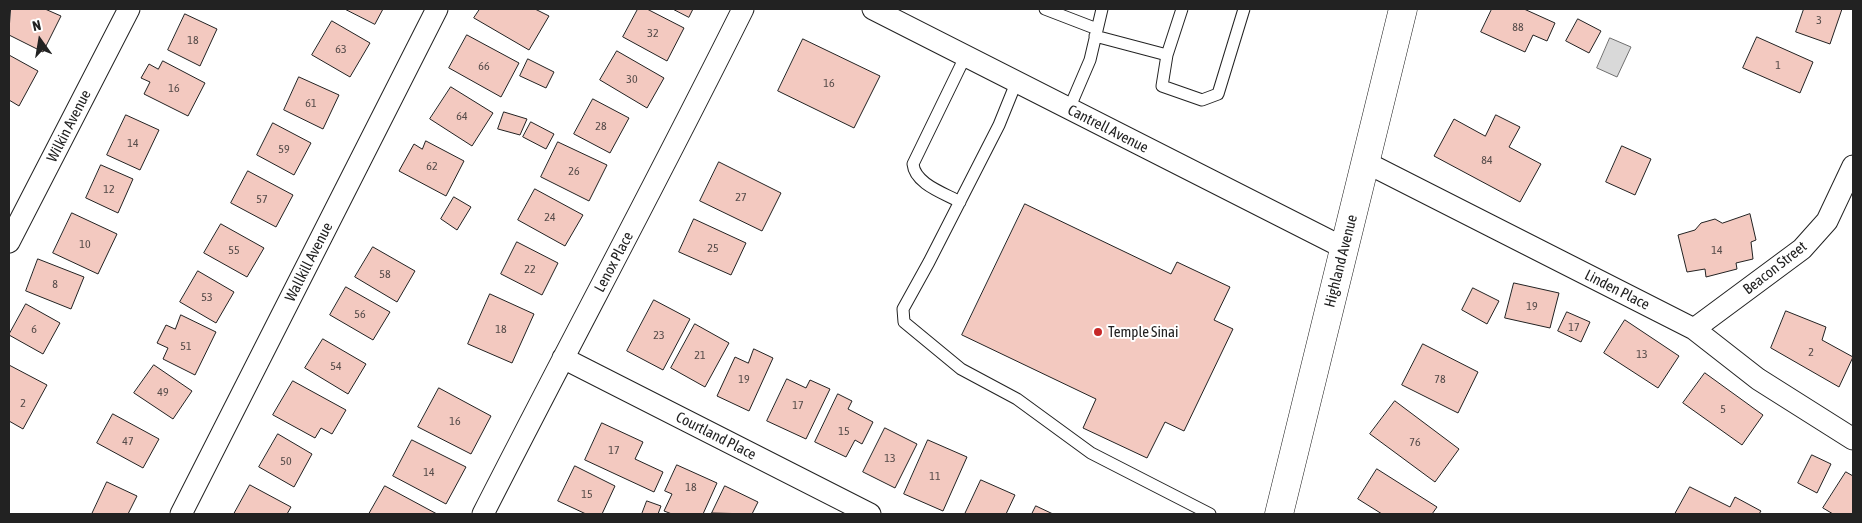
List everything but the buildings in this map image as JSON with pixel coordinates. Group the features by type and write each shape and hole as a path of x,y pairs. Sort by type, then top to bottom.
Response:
{"street":[{"name":"Wilkin Avenue","path":"9,242 129,9"},
{"name":"Wallkill Avenue","path":"181,514 437,9"},
{"name":"Lenox Place","path":"483,514 562,358 668,159 743,9"},
{"name":"Cantrell Avenue","path":"873,9 1344,248"},
{"name":"Highland Avenue","path":"1279,514 1344,248 1367,164 1403,9"},
{"name":"Linden Place","path":"1367,164 1694,329 1758,379 1853,440"},
{"name":"Beacon Street","path":"1694,329 1802,249 1827,221 1853,166"},
{"name":"Courtland Place","path":"562,358 870,514"}],"lane":[{"path":"1045,9 1096,32 1167,55"},
{"path":"1069,109 1090,60 1102,9"},
{"path":"1182,9 1167,55 1162,86 1202,100 1218,94 1244,9"},
{"path":"960,202 919,179 914,171 914,164 965,57"},
{"path":"1016,83 999,125 903,309 904,322 961,369 1017,399 1091,452 1210,514"}],"shaded area":[{"path":"1610,38 1631,47 1617,77 1597,68"}],"place":[{"name":"Temple Sinai","path":"1098,332"}]}
